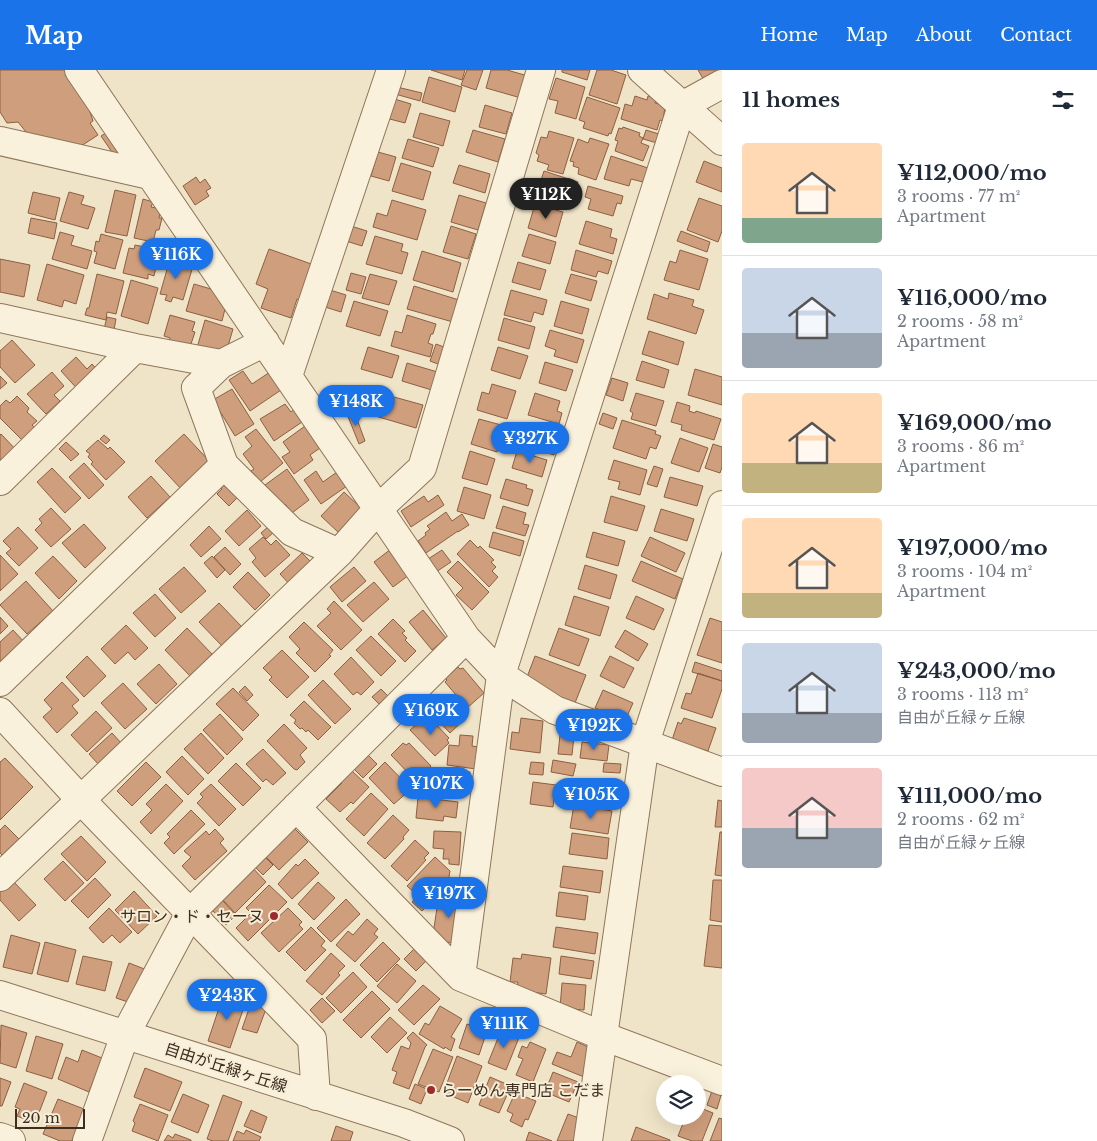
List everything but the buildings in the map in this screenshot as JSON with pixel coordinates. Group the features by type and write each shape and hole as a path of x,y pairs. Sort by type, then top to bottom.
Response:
{"street":[{"path":"79,70 466,638 501,675 555,710 722,772"},
{"path":"288,376 391,70"},
{"path":"0,877 339,553 378,509 422,468 541,70"},
{"path":"642,70 722,141"},
{"path":"461,976 501,675 682,106 722,84"},
{"path":"0,141 150,175"},
{"path":"0,318 135,348 221,364"},
{"path":"264,342 221,364 196,388 224,465 292,532 339,553"},
{"path":"0,481 135,348"},
{"path":"0,682 224,465"},
{"path":"588,1141 645,743 722,505"},
{"path":"87,1141 126,1035 190,913 466,638"},
{"path":"0,712 80,800 312,1039 316,1096"},
{"path":"296,807 461,976 603,1036 722,1081"},
{"name":"自由が丘緑ヶ丘線","path":"0,996 404,1124 450,1141"},
{"path":"0,1137 11,1141"}],"place":[{"name":"サロン・ド・セーヌ","path":"274,916"},
{"name":"らーめん専門店 こだま","path":"431,1090"}]}
